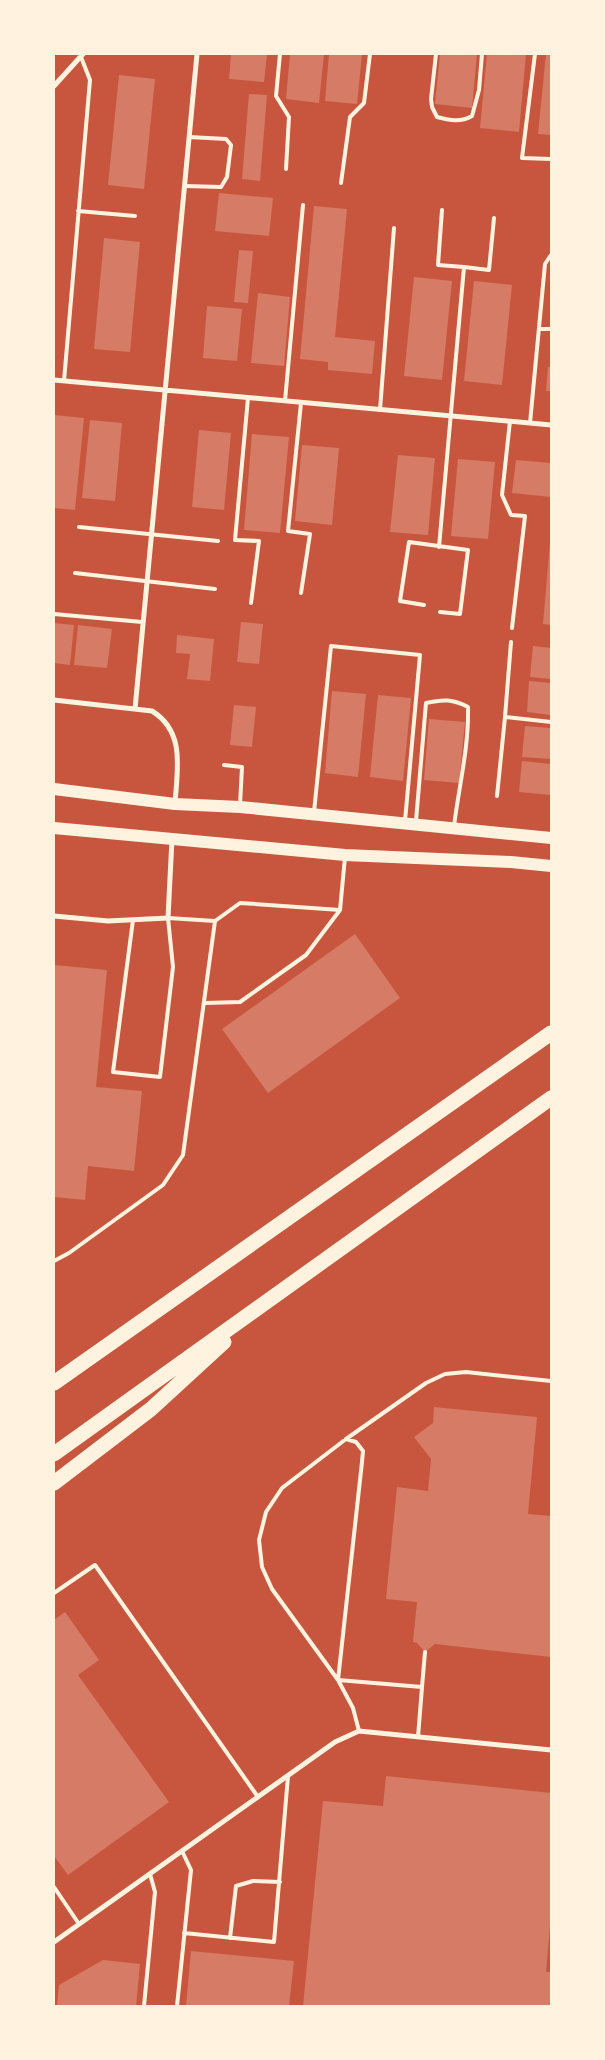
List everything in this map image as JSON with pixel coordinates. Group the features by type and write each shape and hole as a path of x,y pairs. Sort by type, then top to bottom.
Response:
{"highway":[{"path":"54,1383 551,1033"},
{"path":"54,1454 551,1098"},
{"path":"54,1483 151,1409 271,1299"}],"main road":[{"path":"54,789 175,804 240,807 551,838"},
{"path":"54,828 345,855 551,866"}],"street":[{"path":"135,709 197,54"},
{"path":"54,86 82,55"},
{"path":"54,380 551,425"},
{"path":"54,700 152,711 162,718 170,730 178,755 175,804"},
{"path":"54,916 108,921 168,918 172,839"},
{"path":"56,1941 335,1742 359,1731 551,1750"}],"lane":[{"path":"280,54 276,96 289,117 286,169"},
{"path":"340,183 350,117 364,102 370,54"},
{"path":"436,54 432,107 436,116 453,120 465,120 472,116 479,90 482,54"},
{"path":"535,54 522,158 551,160"},
{"path":"64,381 90,80 82,55"},
{"path":"185,186 221,187 227,177 230,145 226,139 189,137"},
{"path":"285,401 303,204"},
{"path":"442,210 438,266 489,270 494,218"},
{"path":"78,211 135,216"},
{"path":"380,410 394,228"},
{"path":"530,423 545,264 551,255"},
{"path":"439,547 464,267"},
{"path":"539,329 551,329"},
{"path":"248,398 235,540 258,541 251,603"},
{"path":"300,594 310,534 288,531 301,403"},
{"path":"510,421 502,495 511,515 525,516 512,628"},
{"path":"80,527 218,542"},
{"path":"424,605 400,601 409,542 468,550 460,614 440,612"},
{"path":"75,573 215,589"},
{"path":"54,614 142,622"},
{"path":"497,796 511,642"},
{"path":"314,814 331,646 420,655 410,824"},
{"path":"410,824 426,703 444,699 458,701 468,707 465,761 454,828"},
{"path":"505,717 551,722"},
{"path":"224,765 242,767 240,807"},
{"path":"205,1003 240,1002 306,955 340,910 345,855"},
{"path":"133,920 113,1072 160,1078 172,967 168,918 215,921 240,903 340,910"},
{"path":"54,1261 69,1253 163,1185 183,1155 215,921"},
{"path":"359,1731 353,1708 338,1680 272,1589 262,1567 259,1540 266,1512 282,1488 426,1383 445,1374 466,1372 551,1381"},
{"path":"338,1680 362,1462 362,1451 356,1442 346,1440"},
{"path":"54,1593 95,1565 258,1797"},
{"path":"418,1737 425,1652"},
{"path":"338,1680 422,1687"},
{"path":"184,1933 274,1942 288,1776"},
{"path":"177,2006 191,1870 182,1851"},
{"path":"144,2006 155,1892 150,1874"},
{"path":"230,1938 236,1886 252,1881 280,1882"},
{"path":"54,1887 79,1924"},
{"path":"54,1933 56,1941"}],"building":[{"path":"231,54 267,54 264,82 229,79"},
{"path":"290,54 324,54 319,103 286,99"},
{"path":"329,54 362,54 357,104 325,101"},
{"path":"440,54 477,54 472,108 435,104"},
{"path":"487,54 526,54 519,132 480,128"},
{"path":"546,54 551,54 551,135 538,134"},
{"path":"119,75 155,79 144,189 108,185"},
{"path":"249,94 267,95 260,181 242,179"},
{"path":"219,193 273,198 269,236 215,231"},
{"path":"314,206 347,209 335,337 375,341 372,374 328,370 328,362 300,359"},
{"path":"104,238 140,242 130,352 94,349"},
{"path":"239,250 253,251 248,303 234,302"},
{"path":"414,277 452,281 442,380 404,376"},
{"path":"474,281 512,285 502,385 464,381"},
{"path":"258,293 290,297 284,366 251,363"},
{"path":"207,306 242,309 237,361 203,358"},
{"path":"548,367 551,367 551,391 546,391"},
{"path":"54,415 84,418 75,510 54,508"},
{"path":"90,420 122,423 115,501 82,498"},
{"path":"199,430 231,433 224,510 192,507"},
{"path":"252,434 289,437 280,533 244,530"},
{"path":"302,445 339,448 332,525 295,521"},
{"path":"398,455 435,458 428,535 390,532"},
{"path":"458,459 495,462 488,539 451,536"},
{"path":"516,460 551,463 551,497 512,493"},
{"path":"551,542 551,625 543,624"},
{"path":"241,622 263,624 259,664 237,662"},
{"path":"54,623 74,625 70,665 54,663"},
{"path":"78,625 112,629 107,668 74,665"},
{"path":"177,635 214,639 210,681 187,679 190,654 176,653"},
{"path":"533,646 551,648 551,679 530,677"},
{"path":"529,681 551,683 551,715 527,712"},
{"path":"332,691 366,694 358,777 325,773"},
{"path":"378,695 411,698 403,781 370,777"},
{"path":"234,705 256,707 252,747 230,745"},
{"path":"429,719 465,722 459,783 424,780"},
{"path":"525,726 551,728 551,759 522,757"},
{"path":"522,761 551,764 551,795 519,792"},
{"path":"355,934 400,998 268,1093 222,1029"},
{"path":"54,965 107,970 96,1087 142,1091 134,1171 88,1166 85,1200 54,1197"},
{"path":"434,1407 537,1417 528,1514 551,1516 551,1657 435,1644 425,1652 417,1643 413,1642 417,1602 386,1599 397,1487 428,1491 431,1459 414,1437 433,1423"},
{"path":"65,1612 99,1660 78,1675 169,1802 68,1875 54,1856 54,1620"},
{"path":"386,1776 551,1793 551,1915 546,1972 551,1972 551,2006 303,2006 323,1801 383,1806"},
{"path":"191,1951 294,1961 289,2006 186,2006"},
{"path":"103,1960 140,1964 136,2006 57,2006 59,1985"}]}
